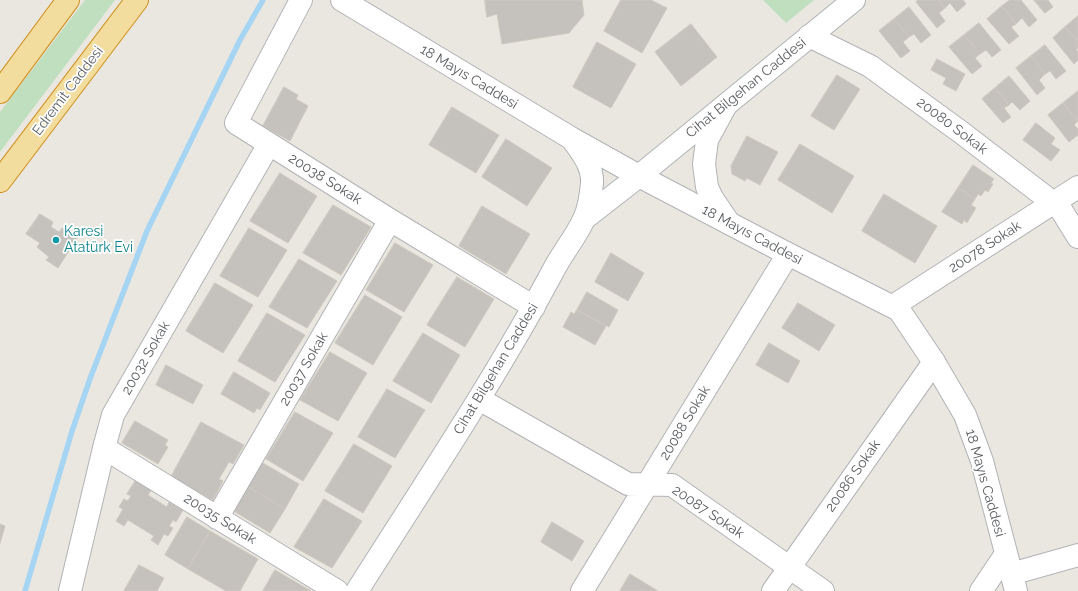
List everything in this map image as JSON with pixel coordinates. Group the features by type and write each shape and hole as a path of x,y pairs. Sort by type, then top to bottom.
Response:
{"highway":[{"path":"0,92 68,0"},
{"name":"Edremit Caddesi","path":"0,181 137,0"}],"street":[{"name":"20038 Sokak","path":"301,0 236,123 390,220 534,307"},
{"name":"18 Mayıs Caddesi","path":"342,0 571,138 639,176 899,310 934,362 965,415 982,461 1011,573"},
{"name":"Cihat Bilgehan Caddesi","path":"357,591 479,398 534,307 558,261 585,218 639,176 854,0"},
{"name":"20080 Sokak","path":"809,36 870,66 962,133 1060,208 1078,237"},
{"path":"726,104 707,140 704,164 707,187 712,198 729,223"},
{"name":"Cihat Bilgehan Caddesi","path":"571,138 590,167 592,182 585,218"},
{"name":"20032 Sokak","path":"74,589 104,448 113,415 270,144"},
{"name":"20078 Sokak","path":"893,306 1078,187"},
{"name":"20037 Sokak","path":"217,518 390,220"},
{"name":"20088 Sokak","path":"582,591 788,254"},
{"name":"20086 Sokak","path":"773,591 934,362"},
{"name":"20087 Sokak","path":"479,398 628,484 672,485 823,591"},
{"name":"20035 Sokak","path":"104,448 337,591"},
{"path":"981,591 1011,573 1078,554"}],"green space":[{"path":"85,0 115,0 0,152 0,112"},
{"path":"763,0 814,0 786,23"}],"building":[{"path":"485,0 582,0 584,15 569,33 502,44 497,14 487,17"},
{"path":"621,0 651,0 667,8 642,53 604,31"},
{"path":"918,0 938,0 945,8 939,13 945,21 937,28 916,2"},
{"path":"938,0 963,0 966,4 957,12 950,3 945,8"},
{"path":"1010,0 1021,0 1037,20 1029,27 1022,18 1016,24 1002,6"},
{"path":"1034,0 1048,0 1053,7 1045,13"},
{"path":"1002,6 1016,24 1011,27 1019,36 1009,44 987,19"},
{"path":"909,7 931,35 921,43 914,34 909,37 894,19"},
{"path":"1078,16 1078,42 1065,27"},
{"path":"894,19 909,37 903,42 910,51 901,58 879,31"},
{"path":"979,23 1001,50 992,57 986,50 980,54 964,35"},
{"path":"691,24 717,57 681,86 655,52"},
{"path":"1065,27 1078,42 1078,48 1076,49 1078,52 1078,60 1074,64 1053,38"},
{"path":"964,35 980,54 975,58 982,66 972,74 949,47"},
{"path":"597,42 636,64 611,108 573,87"},
{"path":"1045,45 1066,71 1056,79 1050,71 1045,74 1031,56"},
{"path":"1031,56 1045,74 1039,80 1045,88 1037,95 1016,68"},
{"path":"937,59 965,74 956,91 943,84 946,78 931,70"},
{"path":"837,75 860,89 834,130 811,116"},
{"path":"1009,76 1030,101 1020,110 1012,102 1009,105 995,88"},
{"path":"284,87 298,95 296,99 308,106 290,141 263,126"},
{"path":"995,88 1009,105 1004,108 1011,117 1003,123 982,99"},
{"path":"1078,91 1078,121 1063,103"},
{"path":"1063,103 1078,121 1074,125 1078,129 1078,135 1069,142 1048,115"},
{"path":"452,107 499,135 476,173 429,145"},
{"path":"1036,123 1055,138 1051,144 1060,150 1051,161 1023,140"},
{"path":"747,136 778,152 760,185 747,178 745,181 732,174 731,166"},
{"path":"506,139 552,168 527,206 482,177"},
{"path":"800,144 854,176 832,213 778,180"},
{"path":"973,165 994,179 988,192 985,190 981,196 978,194 975,199 958,188"},
{"path":"280,173 317,196 288,243 250,221"},
{"path":"958,188 975,199 971,205 976,208 967,223 964,220 962,224 942,212"},
{"path":"884,194 937,226 915,263 862,231"},
{"path":"333,205 371,227 341,275 303,253"},
{"path":"482,206 530,234 506,274 459,246"},
{"name":"Karesi Atatürk Evi","path":"40,214 53,222 51,227 59,232 62,228 77,238 58,268 46,260 49,257 37,247 40,243 26,234"},
{"path":"249,228 287,250 258,297 220,276"},
{"path":"395,243 433,265 404,312 366,290"},
{"path":"611,253 644,273 628,301 595,282"},
{"path":"299,259 337,281 307,328 269,307"},
{"path":"457,277 494,299 465,347 427,325"},
{"path":"215,283 253,305 223,353 186,331"},
{"path":"587,292 618,310 609,327 577,310"},
{"path":"365,295 402,317 373,365 335,343"},
{"path":"798,303 835,325 819,351 782,328"},
{"path":"577,310 606,326 595,345 563,327 571,312 574,314"},
{"path":"267,313 305,335 275,382 238,361"},
{"path":"423,333 460,355 431,403 393,381"},
{"path":"769,343 800,361 788,383 756,365"},
{"path":"330,352 367,373 338,421 300,400"},
{"path":"166,365 203,385 193,404 156,385"},
{"path":"234,372 270,393 260,410 257,408 254,413 221,394"},
{"path":"387,389 425,410 395,458 358,437"},
{"path":"295,412 333,433 303,481 266,459"},
{"path":"135,421 168,440 165,445 168,447 158,464 122,443"},
{"path":"201,422 244,445 233,464 229,462 219,479 223,481 213,500 171,477"},
{"path":"354,444 392,466 363,513 325,491"},
{"path":"261,462 299,484 285,509 247,486"},
{"path":"136,480 152,489 148,495 167,507 169,502 183,510 176,522 173,520 169,526 173,528 168,536 164,534 158,545 151,540 154,536 128,520 124,526 116,521 123,509 119,507 124,499 128,501 131,496 127,494"},
{"path":"247,486 285,509 270,533 232,510"},
{"path":"324,499 362,521 332,568 294,547"},
{"path":"187,517 210,531 188,569 165,555"},
{"path":"552,522 584,541 572,561 541,542"},
{"path":"0,524 5,526 0,543"},
{"path":"210,531 258,559 240,591 226,591 188,569"},
{"path":"139,565 164,578 157,591 124,591"},
{"path":"275,570 311,591 263,591"},
{"path":"630,574 658,591 620,591"}],"waterway":[{"path":"25,591 72,431 91,376 147,231 240,40 263,0"}],"place":[{"name":"Karesi Atatürk Evi","path":"56,240"}]}
